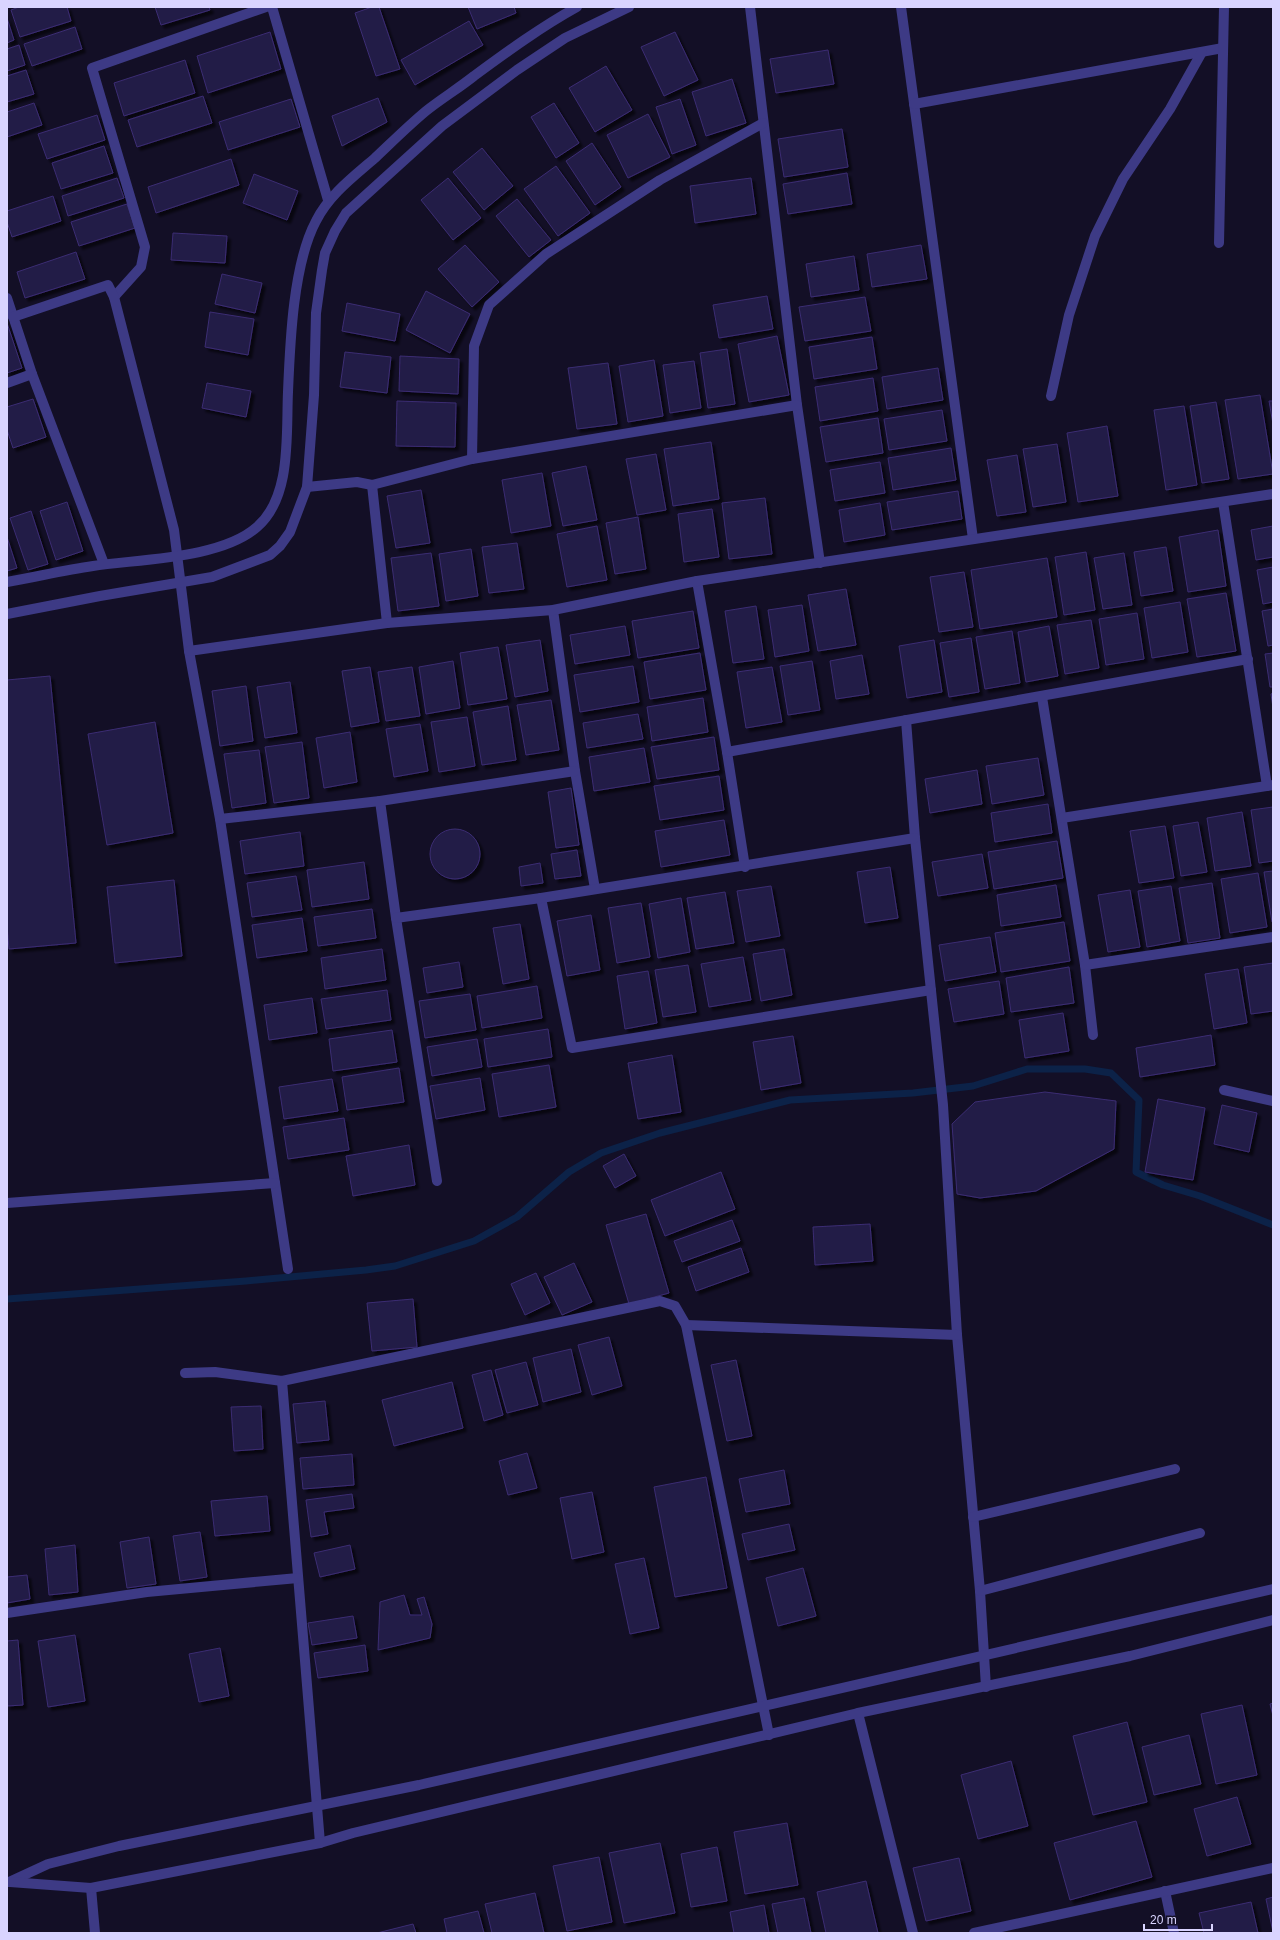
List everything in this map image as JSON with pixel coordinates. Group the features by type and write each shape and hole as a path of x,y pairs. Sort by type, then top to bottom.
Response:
{"street":[{"path":"114,297 140,267 145,247 92,68 266,7"},
{"path":"272,7 328,200"},
{"path":"7,582 104,564 176,555 228,544 257,527 275,503 285,468 288,390 294,310 305,246 315,221 328,200 427,110 503,54 552,21 577,7"},
{"path":"7,614 212,577 270,555 280,546 290,532 306,487 314,395 316,313 322,270 326,253 335,231 346,213 442,126 517,70 565,38 629,7"},
{"path":"750,7 797,405 820,563"},
{"path":"901,7 973,539"},
{"path":"1219,243 1224,7"},
{"path":"914,104 1223,48"},
{"path":"1051,396 1069,316 1094,236 1123,179 1170,109 1202,52"},
{"path":"472,459 474,346 489,305 546,254 660,180 763,123"},
{"path":"13,317 108,285 114,297 174,530 176,555 182,583 189,651 220,819 288,1269"},
{"path":"7,298 32,374 104,564"},
{"path":"7,383 32,374"},
{"path":"306,487 357,482 372,485 472,459 797,405"},
{"path":"372,485 387,623"},
{"path":"189,651 387,623 553,610 697,581 1273,494"},
{"path":"1062,818 1270,786 1223,502"},
{"path":"697,581 727,752 744,866"},
{"path":"553,610 574,771 595,889"},
{"path":"727,752 1248,660"},
{"path":"1042,697 1085,964 1093,1035"},
{"path":"906,720 915,838 943,1105 957,1335 980,1591 986,1687"},
{"path":"220,819 380,801 574,771"},
{"path":"380,801 396,918 437,1181"},
{"path":"396,918 541,898 915,838"},
{"path":"541,898 572,1048 930,990"},
{"path":"1085,964 1273,937"},
{"path":"1224,1090 1273,1102"},
{"path":"7,1203 275,1183"},
{"path":"184,1374 215,1372 282,1381 660,1301 675,1306 686,1325 769,1735"},
{"path":"686,1325 957,1335"},
{"path":"282,1381 320,1843"},
{"path":"973,1516 1175,1469"},
{"path":"980,1591 1200,1533"},
{"path":"7,1613 146,1592 298,1578"},
{"path":"8,1882 48,1864 119,1846 419,1785 1273,1589"},
{"path":"8,1882 91,1888 320,1843 353,1833 858,1713 1130,1656 1273,1620"},
{"path":"858,1713 913,1933"},
{"path":"974,1933 1273,1868"},
{"path":"91,1888 95,1933"},
{"path":"1165,1891 1174,1933"}],"building":[{"path":"19,7 67,7 71,21 20,37 11,10"},
{"path":"155,7 209,7 210,10 161,25"},
{"path":"372,7 379,7 400,69 376,76 355,13"},
{"path":"468,7 514,7 516,13 477,29"},
{"path":"7,18 14,40 7,43"},
{"path":"469,21 483,45 415,85 401,60"},
{"path":"75,27 82,49 32,66 24,44"},
{"path":"270,32 281,69 208,93 197,56"},
{"path":"675,32 698,80 664,96 641,47"},
{"path":"19,45 25,65 7,71 7,49"},
{"path":"828,50 834,84 776,93 770,59"},
{"path":"185,60 195,93 124,116 114,83"},
{"path":"606,66 632,110 595,132 569,88"},
{"path":"26,70 34,94 7,102 7,76"},
{"path":"732,79 746,123 706,136 692,92"},
{"path":"203,96 212,123 137,147 128,120"},
{"path":"378,98 387,122 342,146 332,116"},
{"path":"291,99 300,127 228,150 219,122"},
{"path":"680,99 696,145 672,154 656,107"},
{"path":"34,103 42,125 7,137 7,112"},
{"path":"554,103 579,143 556,158 531,117"},
{"path":"648,114 670,157 628,178 607,135"},
{"path":"97,115 105,140 47,159 38,134"},
{"path":"842,129 848,167 784,177 778,139"},
{"path":"592,143 621,187 595,205 566,161"},
{"path":"104,146 113,173 61,189 52,163"},
{"path":"482,148 513,186 484,210 453,172"},
{"path":"231,159 239,185 156,213 148,187"},
{"path":"556,166 590,213 558,236 524,189"},
{"path":"847,173 852,204 788,214 783,184"},
{"path":"254,174 298,191 287,220 243,203"},
{"path":"117,178 124,198 68,216 62,196"},
{"path":"448,178 481,218 453,240 421,200"},
{"path":"751,178 756,214 695,223 690,186"},
{"path":"53,196 61,221 12,237 7,222 7,211"},
{"path":"517,199 551,240 529,257 496,216"},
{"path":"127,204 135,228 79,246 71,222"},
{"path":"173,233 227,236 225,263 171,260"},
{"path":"465,245 499,282 472,307 438,269"},
{"path":"921,245 927,279 872,287 867,254"},
{"path":"76,252 85,279 25,298 17,272"},
{"path":"854,256 859,290 811,297 806,264"},
{"path":"222,274 262,283 255,313 215,304"},
{"path":"426,291 470,314 450,353 406,330"},
{"path":"767,296 773,329 719,338 713,305"},
{"path":"865,297 871,331 805,341 799,307"},
{"path":"347,303 400,314 395,341 342,331"},
{"path":"210,312 254,319 248,355 205,347"},
{"path":"7,323 22,368 7,373"},
{"path":"777,336 789,395 749,402 738,344"},
{"path":"872,337 877,369 814,379 809,347"},
{"path":"727,349 735,404 708,408 700,353"},
{"path":"345,352 391,357 387,393 340,387"},
{"path":"400,356 459,359 458,394 399,391"},
{"path":"654,360 663,416 628,422 619,366"},
{"path":"694,361 701,408 670,413 663,365"},
{"path":"608,363 617,424 577,429 568,368"},
{"path":"938,368 943,400 887,409 882,377"},
{"path":"873,378 878,411 820,421 815,387"},
{"path":"207,383 251,391 246,417 202,408"},
{"path":"1260,395 1273,474 1238,479 1225,400"},
{"path":"33,399 46,437 13,448 7,430 7,407"},
{"path":"397,401 456,403 455,447 396,446"},
{"path":"1269,401 1273,401 1273,424"},
{"path":"1216,402 1229,479 1202,483 1190,406"},
{"path":"1184,406 1197,485 1166,490 1154,410"},
{"path":"942,410 947,441 889,450 884,419"},
{"path":"878,418 883,453 826,462 820,427"},
{"path":"1107,426 1118,496 1078,502 1067,433"},
{"path":"711,442 719,499 673,506 664,449"},
{"path":"1057,444 1066,502 1033,507 1023,449"},
{"path":"951,448 956,480 893,490 888,458"},
{"path":"656,454 666,510 637,515 626,459"},
{"path":"1017,455 1026,512 997,516 987,460"},
{"path":"880,462 885,493 835,501 830,470"},
{"path":"586,466 597,520 563,526 552,473"},
{"path":"542,473 551,526 511,533 502,480"},
{"path":"421,490 430,543 396,548 387,496"},
{"path":"958,491 962,519 892,530 887,502"},
{"path":"765,498 772,554 729,559 722,503"},
{"path":"67,502 83,551 56,560 40,511"},
{"path":"880,503 885,535 844,542 839,510"},
{"path":"712,509 719,557 684,562 678,514"},
{"path":"31,511 48,564 28,570 10,518"},
{"path":"638,517 646,569 615,574 606,523"},
{"path":"597,526 607,580 567,587 557,534"},
{"path":"1273,526 1273,557 1256,560 1251,530"},
{"path":"1218,530 1226,586 1188,592 1179,537"},
{"path":"7,537 17,568 7,571"},
{"path":"517,543 524,589 489,593 482,547"},
{"path":"1166,547 1173,591 1141,596 1134,552"},
{"path":"471,549 478,596 446,601 439,554"},
{"path":"1086,552 1095,610 1064,615 1055,557"},
{"path":"431,553 439,606 398,611 391,558"},
{"path":"1124,553 1132,605 1103,609 1094,558"},
{"path":"1047,558 1057,617 980,629 971,570"},
{"path":"1273,567 1273,602 1263,604 1257,570"},
{"path":"964,572 973,627 939,632 930,577"},
{"path":"846,589 856,645 818,651 808,595"},
{"path":"1226,593 1236,651 1197,657 1187,599"},
{"path":"1180,602 1188,652 1152,658 1144,608"},
{"path":"802,605 809,651 775,657 768,610"},
{"path":"756,606 764,659 733,663 725,611"},
{"path":"1273,609 1273,645 1268,646 1262,611"},
{"path":"693,611 699,648 638,658 632,621"},
{"path":"1137,613 1144,659 1106,665 1099,619"},
{"path":"1091,620 1099,668 1065,674 1057,625"},
{"path":"625,626 630,655 575,664 570,635"},
{"path":"1049,626 1058,676 1026,682 1018,632"},
{"path":"1012,631 1020,683 985,689 976,637"},
{"path":"971,638 979,692 949,697 940,643"},
{"path":"540,640 548,691 515,697 506,645"},
{"path":"934,640 942,692 907,698 899,646"},
{"path":"498,647 507,699 468,705 460,653"},
{"path":"700,653 706,690 650,699 644,662"},
{"path":"1273,653 1273,687 1270,687 1265,654"},
{"path":"862,655 869,694 836,699 830,661"},
{"path":"453,661 460,708 426,714 419,667"},
{"path":"812,661 820,710 788,715 780,666"},
{"path":"633,666 639,702 580,712 574,675"},
{"path":"370,667 379,722 351,727 342,671"},
{"path":"412,667 420,716 386,721 378,672"},
{"path":"772,667 782,722 746,728 737,672"},
{"path":"50,676 76,943 9,949 7,926 7,680"},
{"path":"290,682 297,733 265,738 257,687"},
{"path":"246,686 253,741 220,746 212,691"},
{"path":"1273,693 1273,708 1271,694"},
{"path":"703,698 708,732 652,741 647,707"},
{"path":"551,700 559,750 526,755 517,705"},
{"path":"508,706 516,760 482,765 473,712"},
{"path":"638,714 643,739 587,748 583,723"},
{"path":"467,717 475,766 439,772 431,722"},
{"path":"155,722 173,833 107,845 88,734"},
{"path":"420,724 428,771 394,777 386,729"},
{"path":"350,732 357,782 324,788 316,738"},
{"path":"714,737 719,770 657,779 651,747"},
{"path":"302,742 309,798 274,803 265,747"},
{"path":"644,748 650,782 594,791 589,757"},
{"path":"259,750 266,803 232,808 224,754"},
{"path":"1038,758 1044,795 992,804 986,766"},
{"path":"977,770 982,804 930,813 925,779"},
{"path":"719,776 724,810 660,820 654,786"},
{"path":"571,788 579,845 556,848 548,792"},
{"path":"1048,804 1052,833 995,842 991,813"},
{"path":"1273,807 1273,861 1259,863 1251,810"},
{"path":"1242,812 1251,866 1215,871 1207,818"},
{"path":"724,820 730,855 661,867 655,831"},
{"path":"1198,822 1207,872 1181,876 1173,826"},
{"path":"1165,826 1174,878 1139,883 1130,831"},
{"path":"455,829 465,831 473,836 478,844 480,854 478,864 473,872 465,877 455,879 445,877 437,872 432,864 430,854 432,844 437,836 445,831"},
{"path":"300,832 304,866 245,874 240,841"},
{"path":"1057,841 1063,878 994,889 988,852"},
{"path":"577,850 581,876 555,879 551,854"},
{"path":"982,854 988,888 938,896 932,862"},
{"path":"364,862 369,899 312,907 307,870"},
{"path":"540,863 543,883 521,886 519,867"},
{"path":"890,867 898,918 865,923 857,872"},
{"path":"1273,871 1273,921 1272,922 1264,872"},
{"path":"1258,873 1267,927 1230,933 1221,879"},
{"path":"296,876 302,910 252,917 247,883"},
{"path":"174,880 182,956 115,963 107,887"},
{"path":"1212,883 1220,938 1188,943 1179,888"},
{"path":"1056,885 1061,917 1001,926 997,895"},
{"path":"771,886 780,936 746,942 737,891"},
{"path":"1171,886 1180,941 1147,947 1138,891"},
{"path":"1130,890 1140,947 1108,952 1098,895"},
{"path":"725,892 734,943 696,949 687,898"},
{"path":"681,898 690,952 658,958 649,904"},
{"path":"641,903 650,957 617,963 608,908"},
{"path":"372,909 376,938 318,946 314,917"},
{"path":"591,915 600,970 567,976 557,921"},
{"path":"302,918 307,951 257,958 252,925"},
{"path":"1064,922 1070,961 1001,972 995,933"},
{"path":"520,924 529,979 503,984 493,928"},
{"path":"990,937 996,972 945,981 939,945"},
{"path":"382,949 386,980 325,989 321,958"},
{"path":"784,949 792,995 761,1001 753,954"},
{"path":"743,957 751,1000 709,1007 701,964"},
{"path":"459,962 463,987 427,993 423,968"},
{"path":"1273,963 1273,1011 1251,1014 1244,967"},
{"path":"688,965 696,1012 663,1017 655,970"},
{"path":"1069,967 1074,1003 1011,1012 1006,978"},
{"path":"1238,969 1247,1023 1214,1029 1205,974"},
{"path":"648,971 657,1023 625,1029 617,976"},
{"path":"999,981 1004,1014 954,1022 948,989"},
{"path":"537,986 542,1018 482,1028 477,996"},
{"path":"387,990 391,1020 326,1029 321,999"},
{"path":"470,994 476,1030 425,1038 419,1001"},
{"path":"312,998 317,1033 269,1040 264,1005"},
{"path":"1063,1013 1069,1051 1025,1058 1019,1020"},
{"path":"548,1029 552,1057 488,1067 484,1039"},
{"path":"392,1030 397,1062 333,1071 329,1039"},
{"path":"1211,1035 1215,1065 1140,1077 1136,1048"},
{"path":"793,1036 801,1083 761,1090 753,1042"},
{"path":"477,1039 482,1067 432,1076 427,1047"},
{"path":"672,1055 681,1112 638,1119 628,1063"},
{"path":"549,1065 556,1107 499,1117 492,1074"},
{"path":"399,1068 404,1102 347,1110 342,1077"},
{"path":"480,1078 485,1110 436,1119 430,1086"},
{"path":"332,1079 338,1111 284,1119 279,1087"},
{"path":"1045,1092 1116,1101 1114,1149 1036,1191 980,1198 957,1194 952,1124 975,1102"},
{"path":"1158,1099 1205,1108 1193,1180 1145,1172"},
{"path":"1222,1105 1257,1113 1249,1152 1214,1144"},
{"path":"344,1118 349,1150 288,1159 283,1127"},
{"path":"409,1145 415,1185 353,1196 346,1156"},
{"path":"624,1154 636,1176 615,1188 603,1166"},
{"path":"721,1172 735,1209 665,1236 651,1200"},
{"path":"646,1214 669,1293 629,1304 606,1225"},
{"path":"732,1220 740,1241 682,1262 674,1241"},
{"path":"870,1224 873,1261 815,1265 813,1227"},
{"path":"741,1248 749,1272 696,1291 688,1267"},
{"path":"574,1263 592,1302 562,1315 544,1277"},
{"path":"536,1273 550,1303 525,1315 511,1284"},
{"path":"413,1299 417,1347 372,1351 367,1303"},
{"path":"609,1337 622,1386 592,1395 578,1345"},
{"path":"571,1349 581,1392 543,1402 533,1358"},
{"path":"736,1360 752,1436 727,1441 711,1365"},
{"path":"526,1362 538,1405 507,1413 495,1370"},
{"path":"491,1370 503,1415 484,1421 472,1375"},
{"path":"452,1382 463,1428 394,1446 382,1400"},
{"path":"325,1401 329,1440 297,1443 293,1404"},
{"path":"261,1406 263,1449 234,1451 231,1407"},
{"path":"527,1453 537,1488 508,1495 499,1461"},
{"path":"352,1454 354,1485 303,1489 300,1458"},
{"path":"784,1470 790,1504 746,1512 739,1479"},
{"path":"706,1477 727,1588 675,1597 654,1487"},
{"path":"592,1492 604,1552 572,1559 560,1498"},
{"path":"352,1494 354,1508 324,1512 328,1534 311,1537 306,1500"},
{"path":"267,1496 270,1531 215,1536 211,1501"},
{"path":"789,1524 795,1550 748,1560 742,1534"},
{"path":"200,1532 207,1577 180,1581 173,1536"},
{"path":"149,1537 156,1584 127,1588 120,1542"},
{"path":"75,1545 78,1592 49,1595 45,1549"},
{"path":"350,1545 355,1569 320,1577 314,1553"},
{"path":"644,1558 659,1628 630,1634 615,1564"},
{"path":"803,1568 816,1616 778,1626 766,1578"},
{"path":"27,1575 30,1599 7,1603 7,1577"},
{"path":"404,1595 410,1615 422,1615 417,1599 424,1597 432,1624 430,1638 378,1650 380,1602"},
{"path":"353,1616 357,1638 312,1645 308,1623"},
{"path":"75,1635 85,1701 48,1707 38,1641"},
{"path":"18,1640 23,1705 7,1706 7,1641"},
{"path":"365,1645 368,1671 318,1678 314,1653"},
{"path":"220,1648 229,1696 199,1702 189,1654"},
{"path":"1273,1703 1273,1716 1270,1704"},
{"path":"1242,1705 1257,1775 1216,1784 1201,1714"},
{"path":"1127,1722 1147,1802 1093,1815 1073,1736"},
{"path":"1189,1735 1201,1784 1154,1795 1142,1747"},
{"path":"1011,1761 1028,1826 978,1839 961,1775"},
{"path":"1237,1797 1251,1844 1207,1856 1194,1809"},
{"path":"1136,1821 1152,1877 1070,1900 1054,1843"},
{"path":"787,1823 798,1885 745,1894 734,1832"},
{"path":"660,1843 675,1913 624,1923 609,1853"},
{"path":"717,1847 727,1901 691,1907 681,1854"},
{"path":"599,1857 612,1922 567,1931 553,1866"},
{"path":"959,1858 971,1911 926,1921 913,1868"},
{"path":"866,1881 878,1933 826,1933 817,1892"},
{"path":"535,1893 544,1933 492,1933 485,1904"},
{"path":"1273,1897 1273,1932 1266,1899"},
{"path":"804,1898 811,1933 778,1933 772,1904"},
{"path":"1251,1902 1258,1933 1204,1933 1199,1913"},
{"path":"764,1905 769,1933 734,1933 730,1912"},
{"path":"478,1911 484,1933 447,1933 444,1919"},
{"path":"413,1924 416,1933 377,1933"}],"waterway":[{"path":"7,1299 246,1281 395,1266 474,1241 517,1217 569,1172 601,1153 660,1133 790,1100 913,1093 973,1086 1027,1069 1085,1069 1111,1073 1139,1100 1136,1172 1163,1185 1200,1196 1273,1225"}]}
